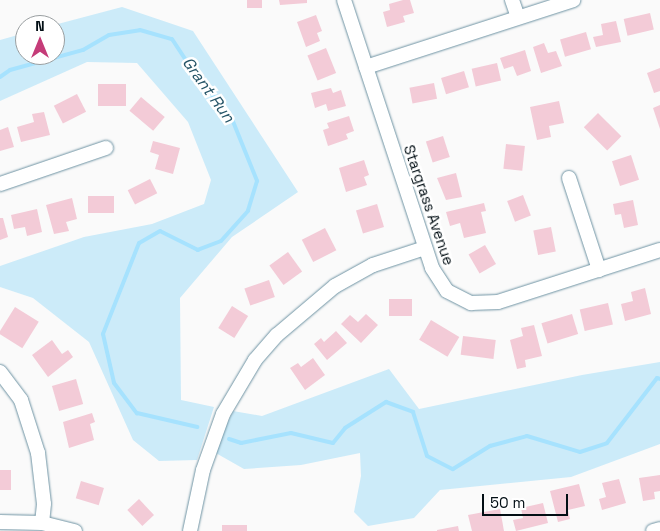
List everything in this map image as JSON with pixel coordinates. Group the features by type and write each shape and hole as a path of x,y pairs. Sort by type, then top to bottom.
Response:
{"street":[{"name":"Stargrass Avenue","path":"344,0 432,268 447,291 471,303 498,302 660,250"},
{"path":"512,0 518,17"},
{"path":"366,67 573,0"},
{"path":"0,184 106,148"},
{"path":"569,178 599,270"},
{"path":"190,531 203,470 220,424 255,360 277,335 335,286 373,265 425,248"},
{"path":"0,372 21,400 38,453 44,504 42,523"},
{"path":"0,522 42,523 75,531"},
{"path":"653,531 660,529"}],"shaded area":[{"path":"122,7 193,31 298,192 232,237 180,298 181,400 214,407 197,460 159,461 133,440 89,342 33,298 0,287 0,266 84,237 152,224 204,204 211,180 188,122 137,63 87,62 0,101 0,40 15,36 15,65 65,65 65,22"},
{"path":"660,362 660,444 571,477 440,490 414,518 368,526 354,512 361,476 360,453 301,465 244,469 214,452 233,411 262,416 389,369 419,409 582,375"}],"building":[{"path":"247,0 262,0 262,8 247,8"},
{"path":"279,0 307,0 307,3 280,5"},
{"path":"410,0 414,13 403,16 405,22 387,27 383,12 390,10 389,4"},
{"path":"650,13 654,30 628,36 624,19"},
{"path":"316,15 322,31 317,33 320,41 306,47 297,22"},
{"path":"616,21 621,42 596,47 593,37 603,35 601,24"},
{"path":"586,32 591,49 565,57 560,39"},
{"path":"544,43 548,53 556,51 562,66 541,73 533,47"},
{"path":"326,48 336,73 318,81 307,55"},
{"path":"525,50 531,71 517,76 513,66 504,69 500,58"},
{"path":"497,63 501,81 476,86 472,69"},
{"path":"660,68 660,91 654,93 647,73"},
{"path":"464,71 469,87 446,94 441,78"},
{"path":"434,83 437,99 413,103 409,88"},
{"path":"98,84 126,84 126,106 98,106"},
{"path":"331,88 333,93 341,90 346,106 328,111 326,104 315,108 311,93"},
{"path":"77,94 86,112 63,124 54,106"},
{"path":"141,97 165,117 153,131 129,111"},
{"path":"559,101 564,123 549,126 551,137 537,140 530,107"},
{"path":"660,105 660,129 653,108"},
{"path":"44,112 50,135 21,142 17,127 34,122 32,114"},
{"path":"598,113 621,136 607,150 584,127"},
{"path":"349,116 354,131 346,134 348,139 328,146 323,130 329,128 327,123"},
{"path":"8,127 14,147 0,151 0,130"},
{"path":"443,136 450,157 433,162 426,142"},
{"path":"153,141 180,148 173,174 155,169 159,155 150,152"},
{"path":"506,144 525,146 522,171 503,169"},
{"path":"631,155 639,180 620,186 612,161"},
{"path":"364,160 369,175 364,177 367,185 346,192 339,168"},
{"path":"456,173 462,197 446,200 437,178"},
{"path":"150,179 157,193 135,205 128,190"},
{"path":"523,195 531,216 515,222 507,201"},
{"path":"88,196 114,196 114,213 88,213"},
{"path":"72,198 77,219 66,222 69,231 54,234 46,205"},
{"path":"633,200 638,225 624,228 621,214 615,215 613,204"},
{"path":"484,203 486,211 481,212 486,233 464,238 460,223 450,226 446,212"},
{"path":"377,204 384,227 363,233 356,210"},
{"path":"37,209 42,232 27,236 25,227 14,229 11,215"},
{"path":"0,218 3,218 8,237 0,240"},
{"path":"551,227 556,252 538,255 533,230"},
{"path":"325,228 336,250 313,262 302,240"},
{"path":"485,245 496,264 480,274 469,254"},
{"path":"288,252 302,271 283,285 269,266"},
{"path":"269,280 275,297 250,305 244,288"},
{"path":"645,288 651,314 625,321 621,304 633,301 631,292"},
{"path":"389,299 412,299 412,316 389,316"},
{"path":"608,303 613,324 585,331 580,310"},
{"path":"232,306 248,316 234,338 218,328"},
{"path":"15,307 39,322 22,348 0,334 0,331"},
{"path":"366,314 378,325 361,343 341,324 350,315 358,322"},
{"path":"572,314 578,334 548,343 541,323"},
{"path":"431,320 459,337 447,357 419,340"},
{"path":"534,325 542,356 525,360 526,367 517,369 510,340 523,336 521,328"},
{"path":"336,331 347,343 327,360 314,344 321,338 324,342"},
{"path":"463,336 496,340 493,359 461,355"},
{"path":"52,340 62,354 68,350 73,357 48,377 32,355"},
{"path":"313,358 325,375 305,390 290,368 298,363 301,367"},
{"path":"76,379 83,404 59,411 52,386"},
{"path":"92,413 95,422 90,424 94,440 69,448 63,422"},
{"path":"0,470 11,470 11,490 0,490"},
{"path":"660,475 660,491 654,492 655,499 643,501 639,478"},
{"path":"619,479 626,503 602,510 599,499 606,497 602,483"},
{"path":"81,481 104,488 99,505 76,498"},
{"path":"579,484 585,506 568,510 570,519 558,522 550,491"},
{"path":"139,499 154,515 142,526 127,510"},
{"path":"543,503 548,523 516,531 513,520 523,518 521,508"},
{"path":"500,509 504,531 472,531 468,515"},
{"path":"222,525 247,525 247,531 222,531"},
{"path":"458,526 459,531 437,531 437,530"}],"waterway":[{"name":"Grant Run","path":"0,77 10,70 83,50 109,35 140,30 172,39 195,74 232,119 257,181 248,211 221,241 198,250 160,231 139,243 103,334 114,383 137,413 197,427"},
{"name":"Grant Run","path":"229,439 241,443 291,433 333,443 345,428 386,402 413,412 427,456 453,469 490,446 527,436 580,452 607,443 657,378 660,379"}]}
